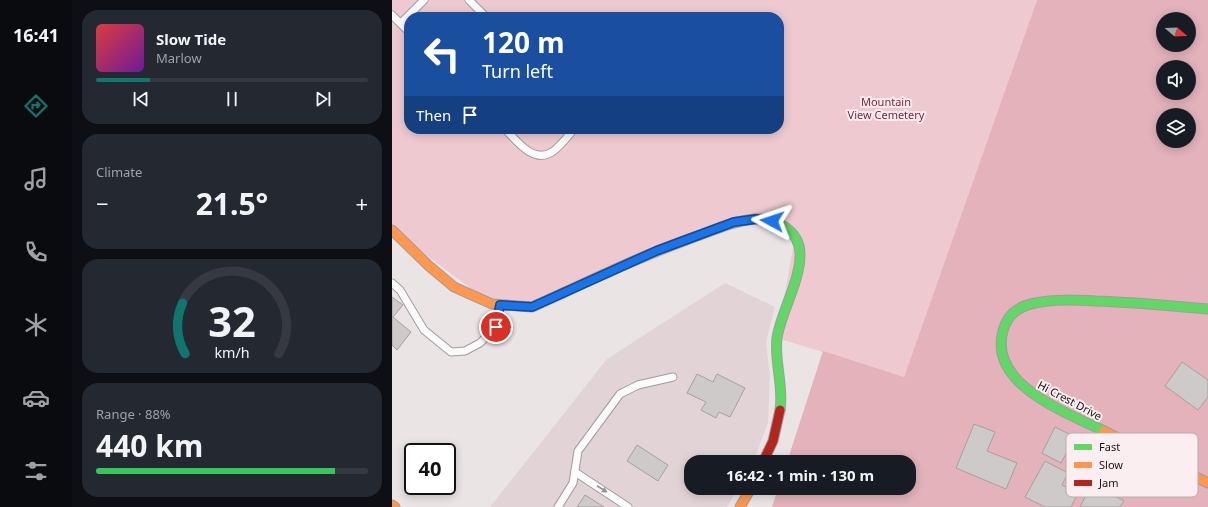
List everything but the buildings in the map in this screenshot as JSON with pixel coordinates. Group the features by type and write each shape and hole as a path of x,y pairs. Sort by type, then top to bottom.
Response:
{"street":[{"path":"392,230 429,266 454,287 492,304 532,307 656,251 734,222 756,219 772,221 787,227 795,236 800,253 795,282 777,338 781,405 773,441 766,455"},
{"name":"Hi Crest Drive","path":"1107,433 1051,405 1028,391 1008,368 1003,357 1001,342 1004,326 1013,313 1023,306 1039,301 1107,302 1208,309"},
{"name":"Hi Crest Drive","path":"1198,478 1208,483"},
{"path":"740,507 747,495"}],"lane":[{"path":"412,12 424,0"},
{"path":"469,0 481,12"},
{"path":"392,15 404,27"},
{"path":"401,24 404,21"},
{"path":"510,134 528,152 540,155 552,152 569,134"},
{"path":"392,283 400,290 424,330 452,352 465,351 480,343 496,327 500,305"},
{"path":"558,507 573,483 578,451 620,394 638,385 673,377"},
{"path":"575,472 628,507"}],"shaded area":[{"path":"1037,0 1208,0 1208,507 772,507 776,495 916,495 916,455 789,455 823,351 904,377"},
{"path":"725,283 775,307 766,342 770,377 768,422 756,455 684,455 684,495 734,495 727,507 490,507 607,359"}],"green space":[{"name":"Mountain View Cemetery","path":"392,0 1037,0 904,377 777,338 795,236 756,219 532,307 492,304 392,230"}],"traffic: fast":[{"path":"563,293 644,256 724,226 755,219 763,219 778,223 785,227 796,238 800,253 797,274 777,338 776,347 781,392 780,410"},
{"path":"1104,431 1052,406 1019,382 1007,367 1002,350 1003,331 1007,320 1014,312 1029,304 1058,300 1124,302 1208,309"}],"traffic: slow":[{"path":"392,230 429,266 454,287 492,304 532,307 563,293"},
{"path":"1104,431 1108,433"},
{"path":"1198,478 1208,483"},
{"path":"740,507 747,495"}],"traffic: jam":[{"path":"766,455 773,441 780,410"}],"route":[{"path":"496,327 500,305 532,307 656,251 734,222 756,219 772,221"}]}
